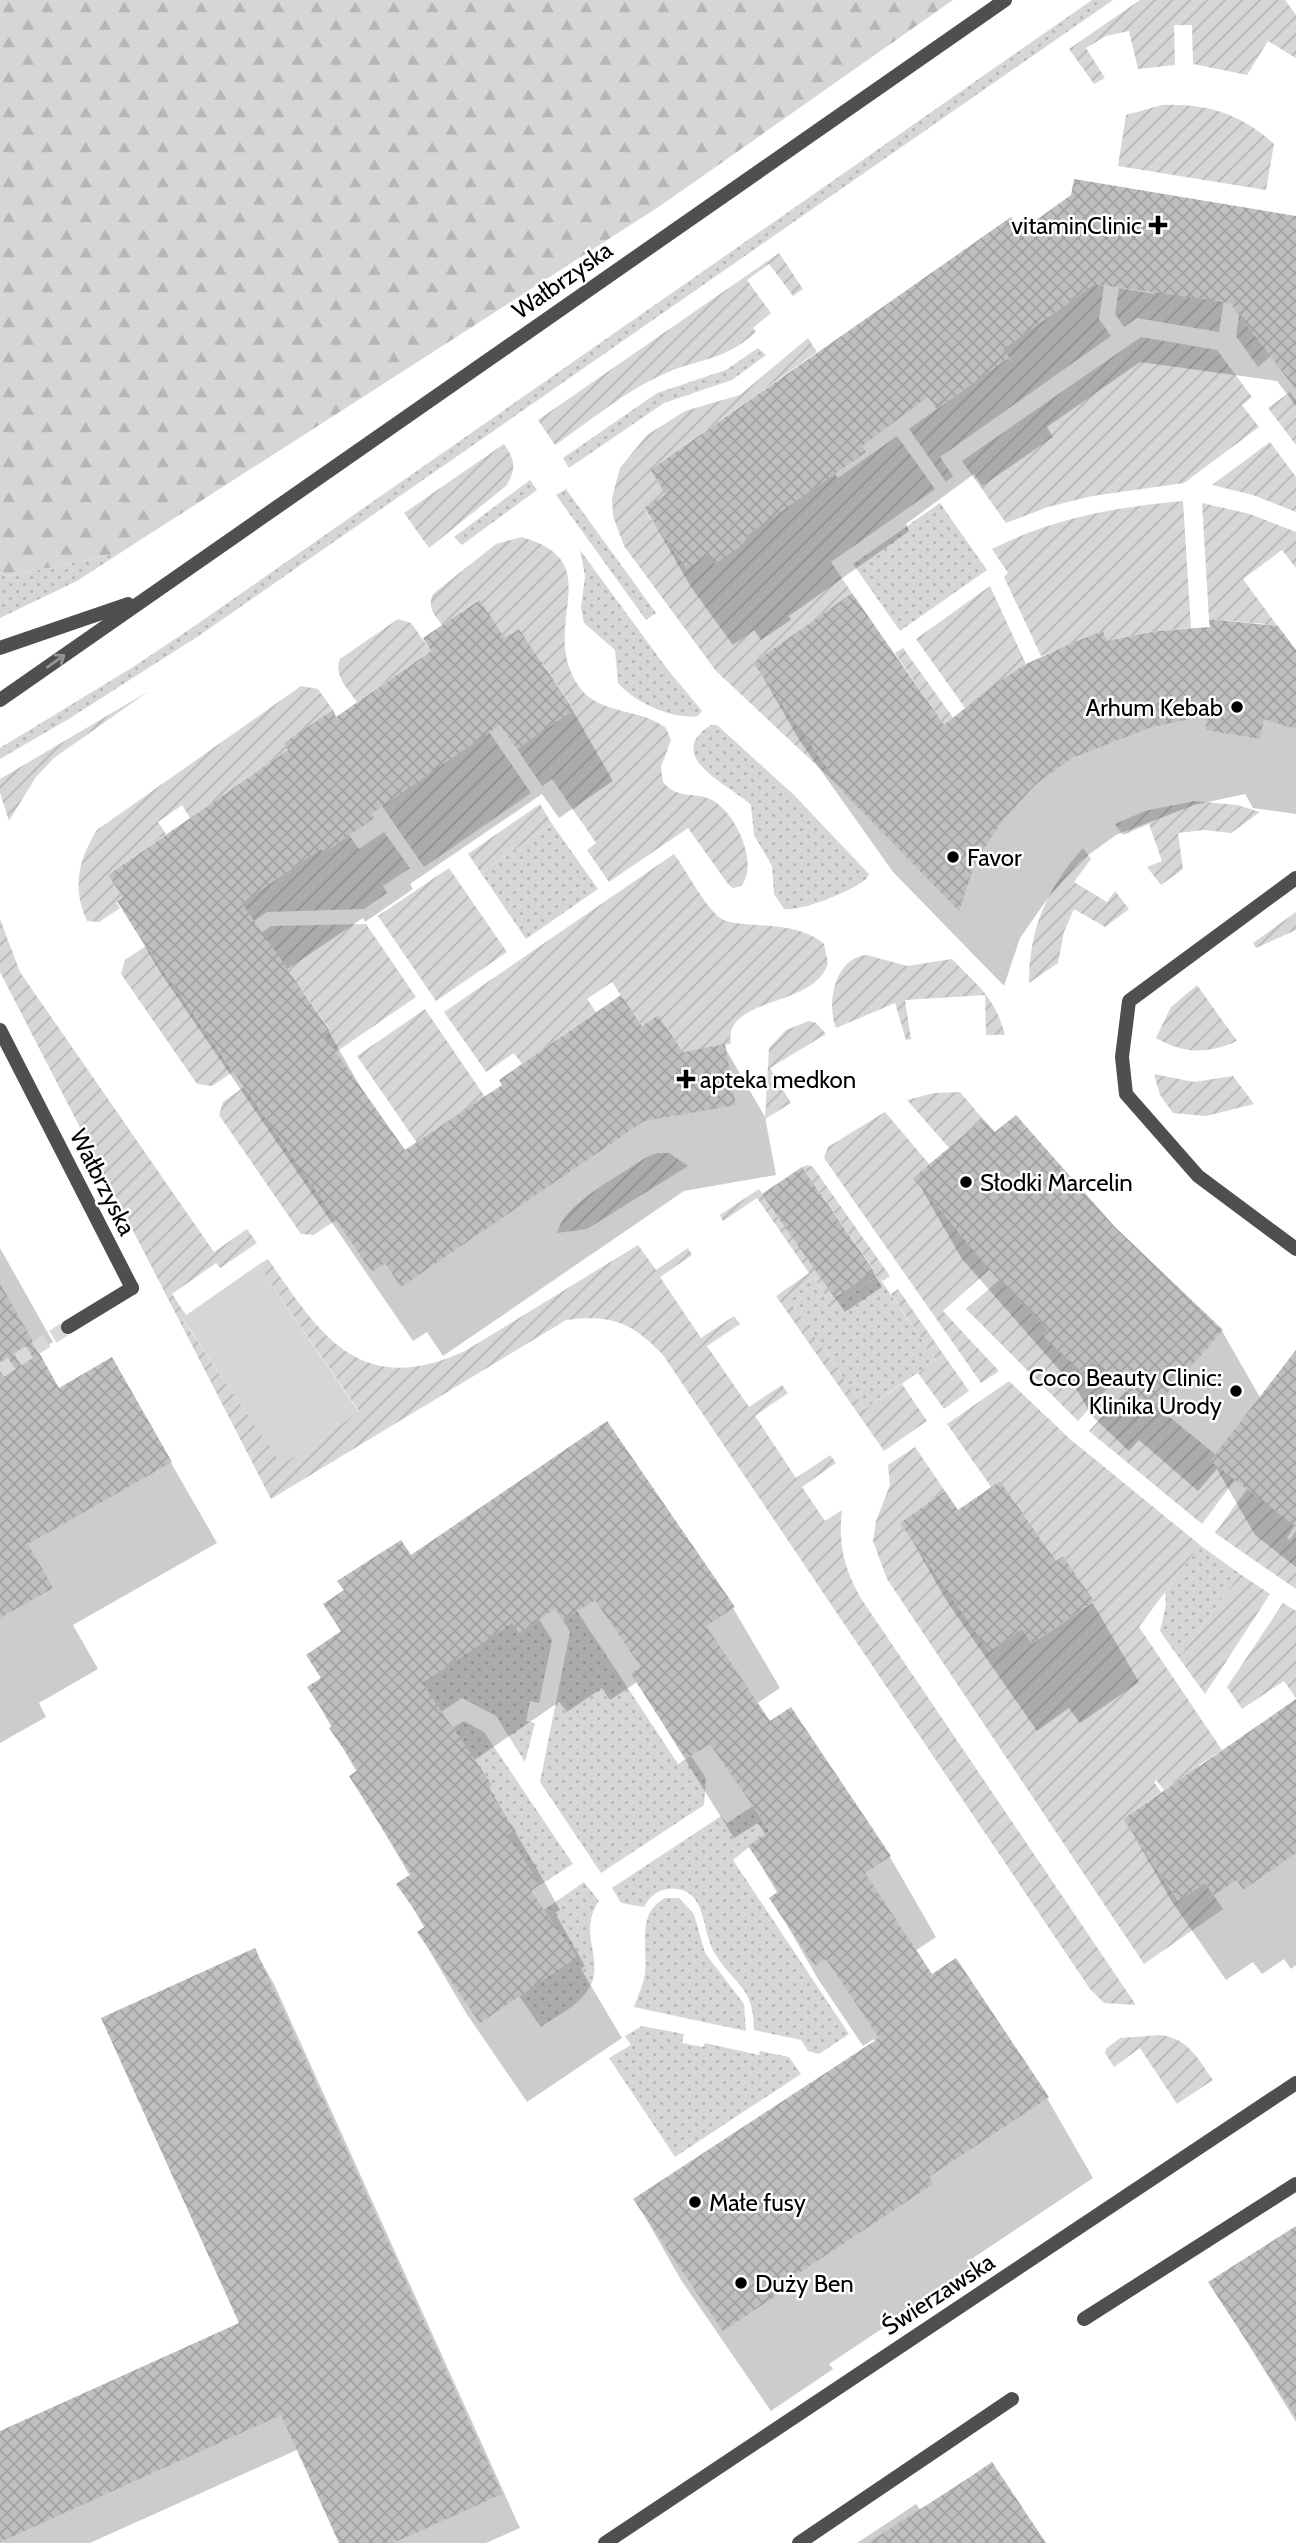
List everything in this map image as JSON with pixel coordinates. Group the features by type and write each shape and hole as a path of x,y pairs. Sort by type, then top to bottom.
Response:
{"street":[{"name":"Wałbrzyska","path":"0,700 1005,0"},
{"name":"Wałbrzyska","path":"0,648 145,598"},
{"path":"1296,878 1129,1001 1122,1057 1126,1094 1198,1177 1296,1248"},
{"name":"Wałbrzyska","path":"0,1030 132,1288 68,1327"},
{"name":"Świerzawska","path":"605,2543 1296,2083"},
{"path":"1084,2319 1296,2184"},
{"path":"799,2543 1012,2399"}],"green space":[{"path":"0,0 953,0 660,206 120,553 9,576 0,573"},
{"path":"1092,0 1113,0 200,635 67,720 0,759 0,748 193,627"},
{"path":"1140,0 1285,0 1296,15 1296,58 1268,41 1247,75 1193,64 1192,25 1174,25 1175,65 1138,69 1129,31 1106,36 1086,48 1105,78 1094,84 1069,49"},
{"path":"1162,105 1194,106 1222,113 1262,134 1274,144 1266,190 1118,166 1126,115"},
{"path":"779,253 803,289 793,296 769,264 747,280 771,313 753,328 756,332 732,349 650,381 555,445 538,420"},
{"path":"1083,282 1104,286 1099,319 1111,336 940,457 953,476 946,482 909,429 993,369 1001,350 1013,363 1003,349 1080,295"},
{"path":"1157,282 1193,288 1191,302 1195,288 1225,293 1219,332 1137,318 1124,327 1115,314 1119,288 1155,294"},
{"path":"1242,295 1253,309 1241,318 1243,321 1255,312 1281,347 1258,367 1236,336"},
{"path":"1141,337 1217,350 1252,397 1242,405 1259,427 1184,483 1092,496 1048,507 1006,523 962,461"},
{"path":"808,338 817,352 650,470 666,494 644,509 687,569 708,554 747,540 741,531 790,506 831,468 838,478 897,436 935,489 831,562 852,593 753,663 844,791 716,671 624,546 613,516 612,498 620,468 647,435 685,411 740,395"},
{"path":"758,348 766,355 732,380 664,403 569,468 563,458 657,393 726,370"},
{"path":"1290,392 1296,400 1296,445 1268,408"},
{"path":"1270,442 1296,477 1296,512 1253,495 1212,485"},
{"path":"504,444 513,465 512,475 506,486 429,548 404,513"},
{"path":"530,480 537,490 462,545 454,537"},
{"path":"566,489 656,613 646,620 556,495"},
{"path":"1183,501 1191,628 1157,631 1106,641 1103,632 1041,656 1004,577 1008,573 992,549 1038,529 1085,516"},
{"path":"940,503 987,570 900,631 853,564"},
{"path":"1202,503 1250,514 1296,532 1296,568 1282,550 1243,579 1279,628 1271,633 1265,624 1209,619"},
{"path":"521,537 548,548 563,562 568,579 565,642 568,665 580,688 598,703 645,717 666,728 671,740 661,767 663,782 674,791 712,800 729,815 746,852 748,865 741,886 733,888 728,884 688,828 609,882 587,850 596,843 552,779 542,786 517,749 574,709 519,629 505,638 478,600 442,625 432,610 431,603 433,594 496,544"},
{"path":"580,550 668,670 702,711 698,716 677,715 655,708 634,697 618,683 615,650 584,623 581,608 585,576"},
{"path":"120,553 77,581 0,618 0,573 9,576"},
{"path":"990,586 1026,664 965,708 916,639"},
{"path":"398,619 411,623 431,651 357,702 338,671 340,659"},
{"path":"903,648 954,719 945,727 895,653"},
{"path":"301,686 318,689 333,710 288,750 190,818 182,805 158,822 166,834 108,875 123,897 116,902 120,908 99,922 87,921 82,909 79,874 85,852 97,830"},
{"path":"149,691 54,758 36,777 9,821 0,793 0,779"},
{"path":"711,725 717,725 794,795 869,874 867,878 827,899 802,907 784,909 774,894 772,866 754,835 751,805 717,780 697,760 693,748 697,737"},
{"path":"489,732 531,793 424,867 382,806"},
{"path":"1194,801 1237,805 1260,812 1231,833 1204,830 1178,833 1183,869 1161,885 1147,867 1162,861 1149,824 1123,835 1115,824 1145,811"},
{"path":"540,804 552,824 481,873 468,854"},
{"path":"552,824 598,889 526,939 481,873"},
{"path":"384,832 410,868 383,886 387,893 364,909 267,912 247,926 235,908 321,848 324,853 349,835 359,849"},
{"path":"1083,848 1091,859 1074,882 1107,902 1115,891 1129,909 1105,927 1074,909 1064,932 1058,963 1029,983 1032,945 1042,910 1059,878"},
{"path":"674,854 701,896 719,917 738,923 797,930 824,944 828,963 820,977 807,988 741,1017 732,1029 731,1044 683,1052 658,1015 642,1026 612,982 587,999 596,1012 522,1064 514,1053 486,1072 444,1012"},
{"path":"449,868 507,952 436,1001 378,916"},
{"path":"1296,912 1296,930 1256,948 1253,943"},
{"path":"0,919 20,972 214,1252 247,1229 257,1243 220,1268 216,1263 172,1294 186,1315 182,1319 282,1464 359,1411 258,1265 268,1259 306,1313 326,1335 347,1352 370,1363 397,1368 429,1364 465,1351 638,1245 656,1270 688,1248 692,1255 660,1277 701,1338 734,1316 740,1324 707,1346 749,1407 782,1385 788,1393 755,1416 796,1478 830,1455 836,1463 802,1487 825,1521 842,1510 844,1555 860,1597 1136,2005 1104,2003 1090,1989 663,1355 631,1328 596,1318 566,1320 271,1499 0,972"},
{"path":"366,924 416,997 336,1052 324,1035 330,1030 270,944 240,948 271,926"},
{"path":"146,946 233,1072 212,1086 197,1084 121,974 125,960"},
{"path":"867,955 907,966 952,959 991,1001 1005,1035 986,1035 985,995 905,1000 911,1039 906,1040 895,1003 836,1028 832,1006 840,972 856,958"},
{"path":"1197,985 1237,1041 1216,1048 1196,1050 1176,1047 1156,1038 1171,1007"},
{"path":"425,1009 492,1107 426,1156 357,1056"},
{"path":"809,1021 816,1023 826,1034 770,1068 791,1103 765,1119 769,1048 786,1030"},
{"path":"1154,1074 1194,1082 1233,1076 1254,1104 1206,1116 1173,1113 1160,1095"},
{"path":"244,1087 336,1220 314,1235 301,1234 219,1115 223,1102"},
{"path":"960,1092 983,1119 949,1148 907,1100 934,1093"},
{"path":"885,1112 930,1165 990,1269 943,1311 999,1371 981,1383 824,1158 828,1147"},
{"path":"657,1153 669,1153 688,1166 587,1229 557,1233 562,1222 582,1200 608,1181"},
{"path":"802,1167 813,1167 890,1276 883,1281 877,1276 833,1307 814,1278 787,1297 865,1409 902,1384 927,1421 884,1451 776,1296 809,1273 757,1198 723,1221 720,1215 759,1189 836,1297 874,1270"},
{"path":"258,1265 359,1412 282,1465 182,1318"},
{"path":"878,1276 936,1360 865,1409 787,1297 814,1278 833,1307"},
{"path":"999,1280 1048,1330 1043,1335 1046,1338 1096,1351 1078,1369 1080,1372 1093,1359 1115,1380 1078,1421 966,1309"},
{"path":"898,1289 969,1391 944,1409 918,1373 936,1360 891,1294"},
{"path":"1009,1381 1070,1439 1200,1545 1139,1627 1222,1750 1199,1765 1206,1775 1187,1775 1164,1790 1156,1780 1154,1782 1161,1792 1123,1819 1178,1901 1205,1883 1223,1909 1144,1964 887,1579 873,1541 876,1521 890,1485 888,1465 915,1447 945,1491 900,1523 989,1651 1022,1629 1032,1644 1094,1602 1063,1556 1056,1561 1000,1481 991,1487 947,1424"},
{"path":"1126,1391 1151,1412 1156,1406 1215,1454 1235,1480 1202,1524 1089,1431"},
{"path":"1247,1489 1296,1524 1287,1538 1290,1540 1296,1531 1296,1589 1215,1533"},
{"path":"1200,1545 1240,1574 1179,1658 1160,1631 1166,1605 1165,1592"},
{"path":"1240,1574 1270,1594 1205,1694 1179,1658"},
{"path":"1283,1603 1296,1611 1296,1698 1284,1681 1242,1709 1227,1687"},
{"path":"577,1611 678,1764 691,1756 706,1778 704,1805 601,1873 540,1782 570,1632 563,1620"},
{"path":"539,1619 552,1640 539,1703 530,1701 526,1721 535,1723 525,1762 496,1716 462,1698 441,1712 422,1683 512,1623"},
{"path":"464,1721 484,1732 573,1864 540,1885 507,1835 515,1829 487,1789 491,1785 453,1728"},
{"path":"753,1806 769,1831 733,1860 849,2034 819,2054 808,2051 801,2040 754,2030 751,2004 747,1995 714,1952 701,1911 690,1894 681,1890 661,1891 648,1900 644,1907 621,1903 612,1888 721,1816 727,1823"},
{"path":"584,1882 599,1901 590,1926 594,1960 592,1983 575,2004 541,2027 519,1996 576,1957 544,1910"},
{"path":"665,1898 679,1898 694,1914 705,1953 744,2004 746,2031 634,2007 645,1974 647,1922 656,1904"},
{"path":"642,2026 684,2034 682,2043 703,2047 705,2043 759,2055 760,2051 789,2057 801,2074 675,2157 609,2058 631,2045 625,2036"},
{"path":"1160,2035 1185,2045 1213,2080 1177,2104 1140,2048 1114,2067 1105,2053 1106,2049 1120,2038"}],"building":[{"path":"1074,179 1296,216 1296,390 1230,303 1095,284 1003,349 1009,358 936,409 928,397 862,446 866,452 745,537 748,541 715,564 708,554 687,569 644,508 666,494 650,470 1011,217 1021,231 1071,195"},
{"path":"852,593 944,725 995,684 1026,664 1072,643 1103,631 1106,641 1157,631 1210,627 1209,619 1278,626 1296,650 1296,729 1264,719 1260,739 1206,730 1207,715 1149,728 1072,758 1036,784 1003,820 976,860 959,911 846,795 753,663"},
{"path":"479,600 505,638 519,629 574,710 517,749 500,725 371,814 374,818 324,853 321,849 242,903 330,1031 324,1035 405,1150 502,1085 499,1080 621,995 642,1026 658,1015 683,1052 725,1044 736,1105 644,1121 401,1287 385,1263 372,1272 135,930 117,901 123,897 108,875 288,750 284,743 333,710 336,717 431,651 423,638"},
{"path":"1016,1115 1114,1226 1223,1330 1151,1412 1092,1361 1082,1372 1043,1336 1048,1330 995,1276 913,1178 983,1119 995,1132"},
{"path":"802,1167 874,1271 835,1298 762,1194"},
{"path":"0,1283 59,1388 112,1357 172,1462 28,1544 53,1588 0,1618"},
{"path":"1296,1350 1296,1527 1210,1461"},
{"path":"607,1421 735,1607 706,1626 770,1721 791,1707 891,1856 865,1873 932,1974 956,1958 1049,2097 929,2177 933,2184 784,2283 788,2288 723,2331 633,2199 879,2038 826,1959 815,1966 769,1898 779,1891 748,1846 770,1831 710,1744 686,1759 631,1674 641,1667 595,1600 563,1620 555,1609 519,1633 512,1623 422,1683 492,1785 487,1789 515,1829 507,1835 540,1885 531,1891 577,1957 480,2023 417,1932 426,1926 396,1884 411,1874 349,1776 358,1770 329,1728 333,1726 307,1687 321,1678 306,1655 341,1631 323,1604 344,1590 337,1581 401,1540 411,1555"},
{"path":"1000,1481 1056,1561 1063,1556 1094,1601 1032,1644 1022,1629 989,1652 900,1523 945,1491 958,1510"},
{"path":"1296,1699 1296,1853 1243,1890 1237,1880 1214,1895 1205,1883 1179,1901 1123,1819"},
{"path":"255,1948 502,2494 393,2543 339,2543 281,2415 0,2542 0,2431 239,2323 101,2018"},
{"path":"1296,2226 1296,2417 1208,2282"},
{"path":"992,2462 1046,2543 868,2543 970,2477"}],"tunnel":[{"path":"0,1371 68,1327"}],"place":[{"name":"vitaminClinic","path":"1158,225"},
{"name":"Arhum Kebab","path":"1237,707"},
{"name":"Favor","path":"953,857"},
{"name":"apteka medkon","path":"686,1079"},
{"name":"Słodki Marcelin","path":"966,1182"},
{"name":"Coco Beauty Clinic: Klinika Urody","path":"1236,1391"},
{"name":"Małe fusy","path":"695,2202"},
{"name":"Duży Ben","path":"741,2283"}]}
